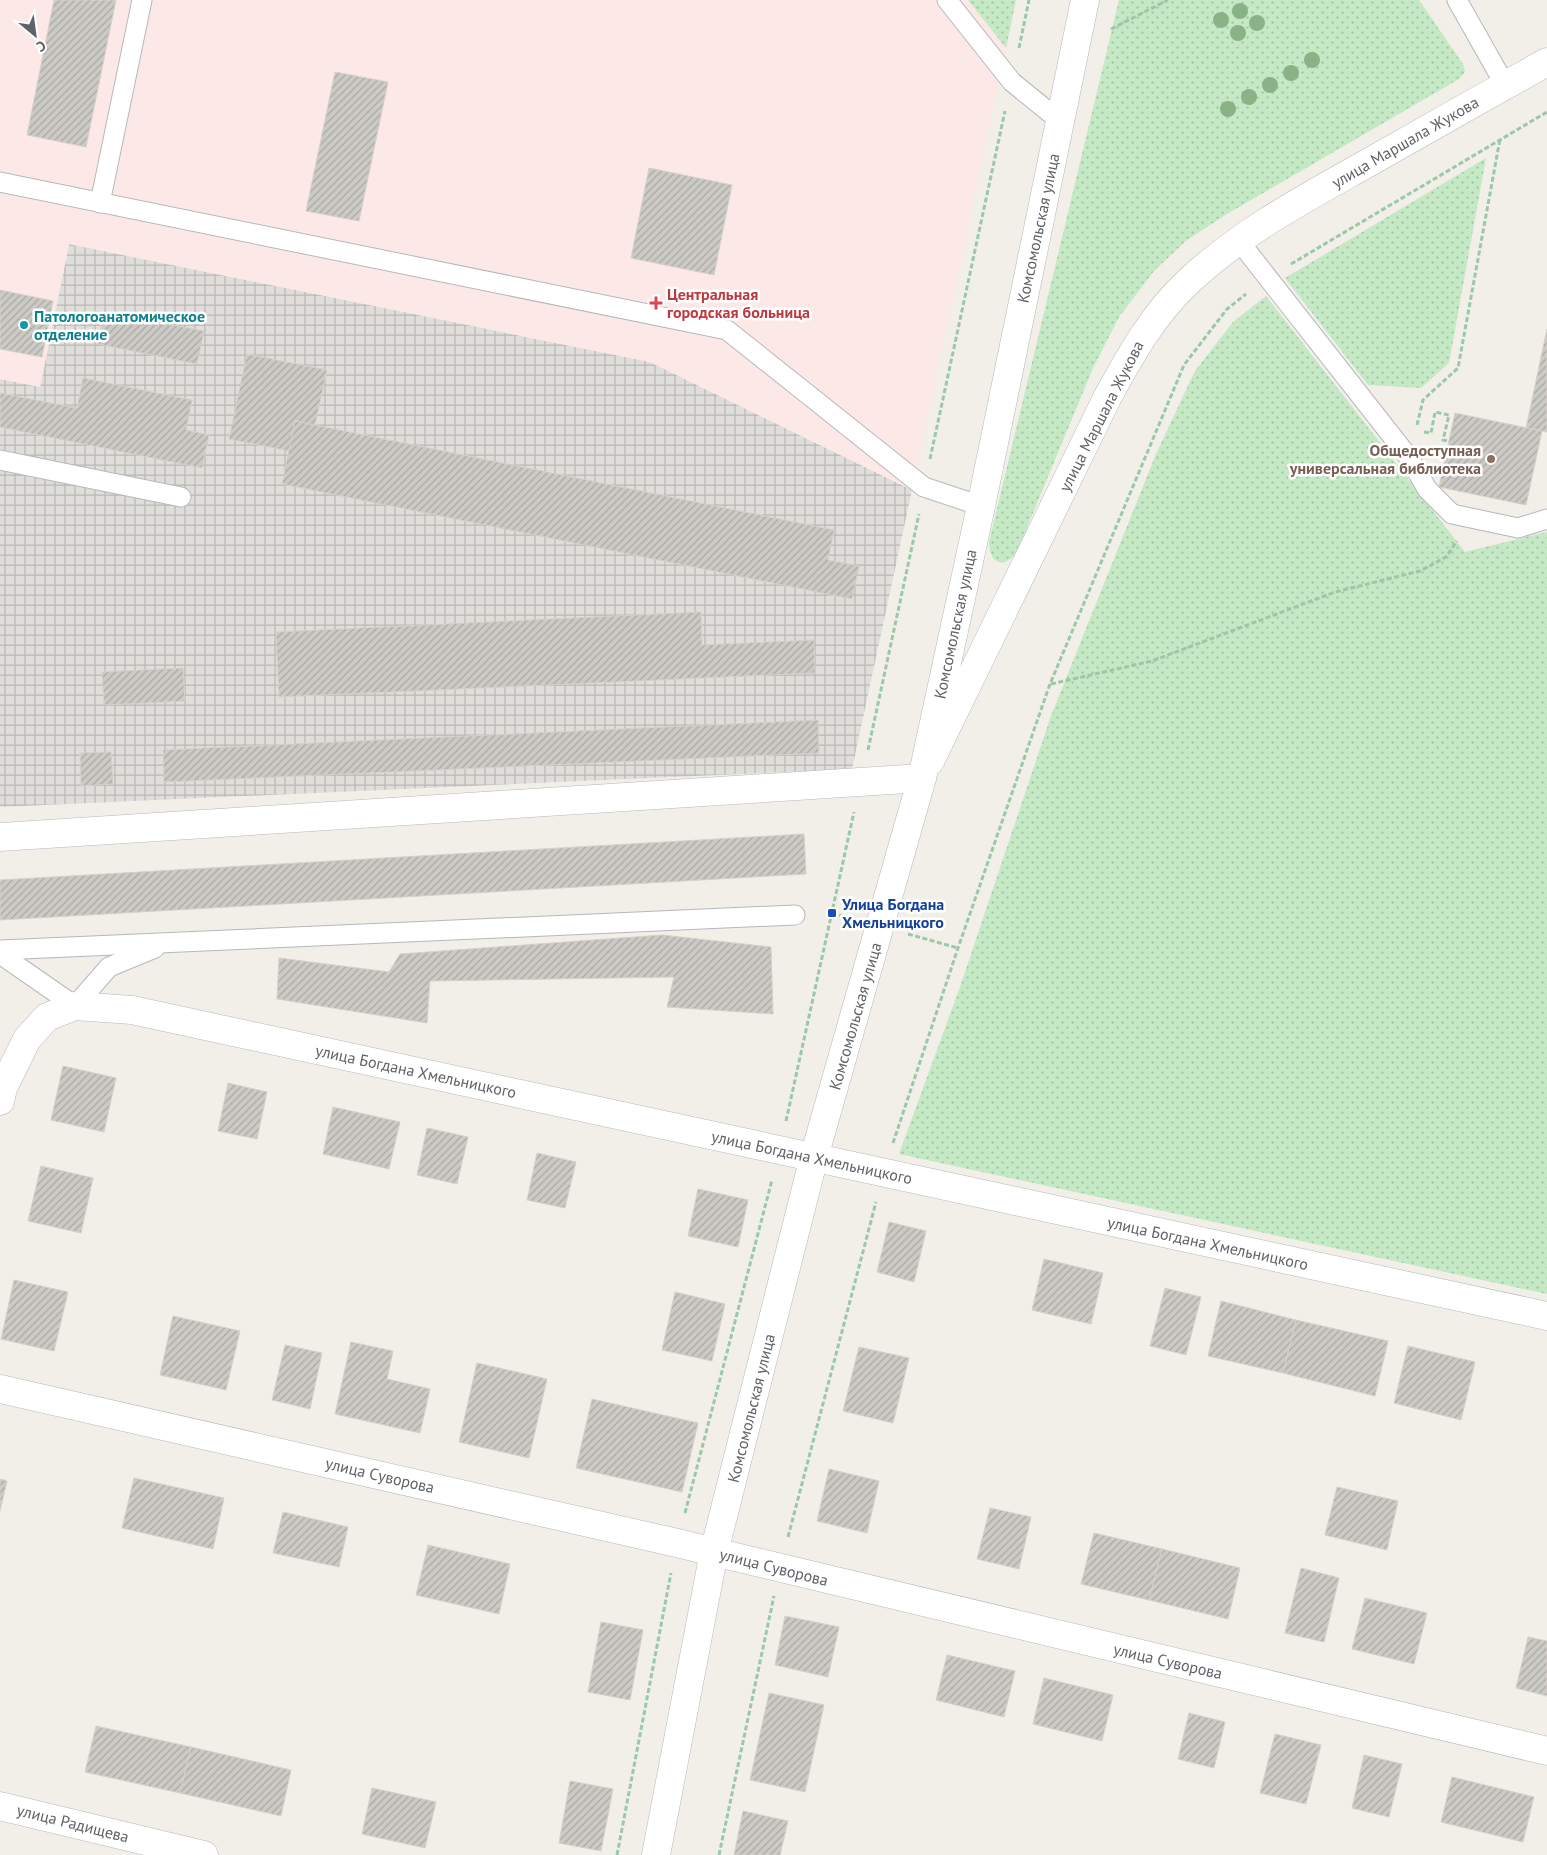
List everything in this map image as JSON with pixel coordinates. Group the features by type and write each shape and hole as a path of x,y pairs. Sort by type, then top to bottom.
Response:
{"street":[{"name":"Комсомольская улица","path":"656,1855 714,1552 814,1157 922,778 981,506 1086,0"},
{"name":"улица Маршала Жукова","path":"922,778 1107,398 1137,343 1163,309 1189,281 1239,241 1293,206 1547,62"},
{"path":"0,837 922,778"},
{"path":"0,1101 2,1088 27,1039 47,1017 75,1006"},
{"name":"улица Богдана Хмельницкого","path":"75,1006 132,1010 1547,1316"},
{"name":"улица Суворова","path":"0,1389 677,1543 1547,1751"},
{"name":"улица Радищева","path":"0,1806 204,1855"}],"lane":[{"path":"100,203 142,0"},
{"path":"947,0 1012,82 1060,121"},
{"path":"1457,0 1506,85"},
{"path":"0,182 727,330 924,487 981,506"},
{"path":"1239,241 1410,459 1427,490 1452,514 1518,528 1547,519"},
{"path":"0,460 181,497"},
{"path":"0,950 794,915"},
{"path":"0,954 75,1006 108,967 167,943"}],"path":[{"path":"617,1855 677,1543 780,1150 1029,0"},
{"path":"1076,47 1168,0"},
{"path":"719,1855 780,1568 884,1172 958,948 1050,684 1184,366 1227,309 1268,278 1547,112"},
{"path":"1410,459 1423,400 1458,368 1500,139"},
{"path":"1431,433 1435,412 1448,415 1443,440 1449,441"},
{"path":"1050,684 1152,661 1336,592 1420,571 1446,557 1474,518"}],"shaded area":[{"name":"Центральная городская больница","path":"0,0 1016,0 912,490 650,362 69,244 40,387 0,379"},
{"path":"69,244 650,362 912,490 852,769 0,807 0,379 40,387"}],"green space":[{"path":"968,0 1016,0 1006,48"},
{"path":"1119,0 1419,0 1463,64 1465,72 1459,79 1227,214 1187,240 1154,271 1119,317 1093,368 1016,554 1011,559 1001,562 997,561 991,554 989,542"},
{"path":"1486,158 1449,363 1421,388 1368,385 1285,278"},
{"path":"1266,296 1465,552 1547,532 1547,1294 899,1154 960,987 1051,716 1156,454 1195,371 1233,322"}],"building":[{"path":"54,0 116,0 86,147 27,135"},
{"path":"335,72 388,82 359,221 306,211"},
{"path":"649,168 732,185 714,275 631,258"},
{"name":"Патологоанатомическое отделение","path":"0,290 53,301 42,357 0,349"},
{"path":"105,312 204,331 197,364 98,344"},
{"path":"1547,329 1547,432 1526,428"},
{"path":"247,354 327,370 315,425 295,421 289,451 229,439"},
{"path":"83,378 192,400 186,430 209,435 202,468 0,427 0,393 77,408"},
{"path":"1455,413 1542,431 1526,505 1439,487"},
{"path":"295,421 834,530 828,560 859,566 852,599 282,484"},
{"path":"701,612 702,645 814,640 815,673 279,697 276,632"},
{"path":"183,668 185,701 104,705 102,672"},
{"path":"818,720 819,753 164,782 163,750"},
{"path":"111,752 113,784 81,786 80,753"},
{"path":"804,834 806,874 0,920 0,880"},
{"path":"662,935 771,947 773,1014 667,1007 674,977 430,981 427,1023 277,999 279,958 389,972 400,954"},
{"path":"63,1066 116,1078 104,1132 51,1120"},
{"path":"228,1083 267,1092 257,1139 218,1131"},
{"path":"333,1107 400,1122 389,1169 323,1154"},
{"path":"427,1128 468,1137 457,1184 417,1175"},
{"path":"537,1153 576,1162 565,1208 527,1200"},
{"path":"41,1166 93,1178 81,1233 28,1221"},
{"path":"698,1189 748,1200 738,1247 688,1236"},
{"path":"889,1222 926,1231 914,1282 877,1272"},
{"path":"1044,1259 1103,1273 1091,1324 1032,1310"},
{"path":"14,1280 68,1292 54,1351 1,1339"},
{"path":"1165,1288 1201,1297 1186,1355 1150,1346"},
{"path":"675,1292 725,1304 712,1361 662,1350"},
{"path":"1221,1301 1296,1320 1283,1373 1208,1356"},
{"path":"173,1316 240,1331 226,1390 160,1375"},
{"path":"1296,1320 1388,1341 1375,1396 1283,1373"},
{"path":"351,1342 393,1351 387,1379 430,1389 420,1433 335,1414"},
{"path":"285,1345 322,1353 310,1409 272,1400"},
{"path":"1408,1346 1475,1362 1461,1420 1394,1403"},
{"path":"859,1347 909,1358 893,1423 843,1411"},
{"path":"477,1363 547,1379 529,1458 459,1442"},
{"path":"592,1399 698,1423 682,1492 576,1468"},
{"path":"829,1469 879,1481 867,1533 817,1521"},
{"path":"134,1478 224,1498 213,1549 122,1528"},
{"path":"0,1479 7,1481 0,1511"},
{"path":"1337,1487 1398,1501 1387,1550 1325,1535"},
{"path":"990,1508 1031,1517 1019,1569 977,1559"},
{"path":"283,1512 348,1527 339,1567 273,1553"},
{"path":"1094,1533 1162,1549 1149,1600 1081,1584"},
{"path":"428,1545 510,1564 499,1614 416,1595"},
{"path":"1162,1549 1240,1568 1228,1619 1149,1600"},
{"path":"1301,1568 1339,1578 1324,1642 1285,1633"},
{"path":"1365,1598 1427,1613 1414,1664 1352,1649"},
{"path":"785,1616 839,1627 828,1677 775,1665"},
{"path":"601,1622 643,1630 630,1700 588,1692"},
{"path":"1528,1637 1547,1641 1547,1696 1516,1688"},
{"path":"947,1655 1015,1671 1004,1717 936,1700"},
{"path":"1044,1678 1113,1695 1102,1741 1033,1724"},
{"path":"769,1693 824,1705 805,1792 750,1780"},
{"path":"1189,1713 1225,1722 1214,1768 1178,1759"},
{"path":"96,1726 191,1747 180,1793 85,1772"},
{"path":"1275,1734 1321,1745 1306,1804 1260,1793"},
{"path":"191,1747 291,1770 281,1816 180,1793"},
{"path":"1364,1755 1402,1764 1389,1817 1352,1808"},
{"path":"1452,1777 1534,1797 1523,1842 1441,1822"},
{"path":"570,1781 613,1789 601,1851 559,1843"},
{"path":"372,1788 436,1802 425,1848 362,1834"},
{"path":"743,1811 788,1821 780,1855 734,1855"}],"place":[{"name":"Центральная городская больница","path":"656,303"},
{"name":"Патологоанатомическое отделение","path":"24,325"},
{"name":"Общедоступная универсальная библиотека","path":"1491,459"},
{"name":"Улица Богдана Хмельницкого","path":"832,913"}]}
